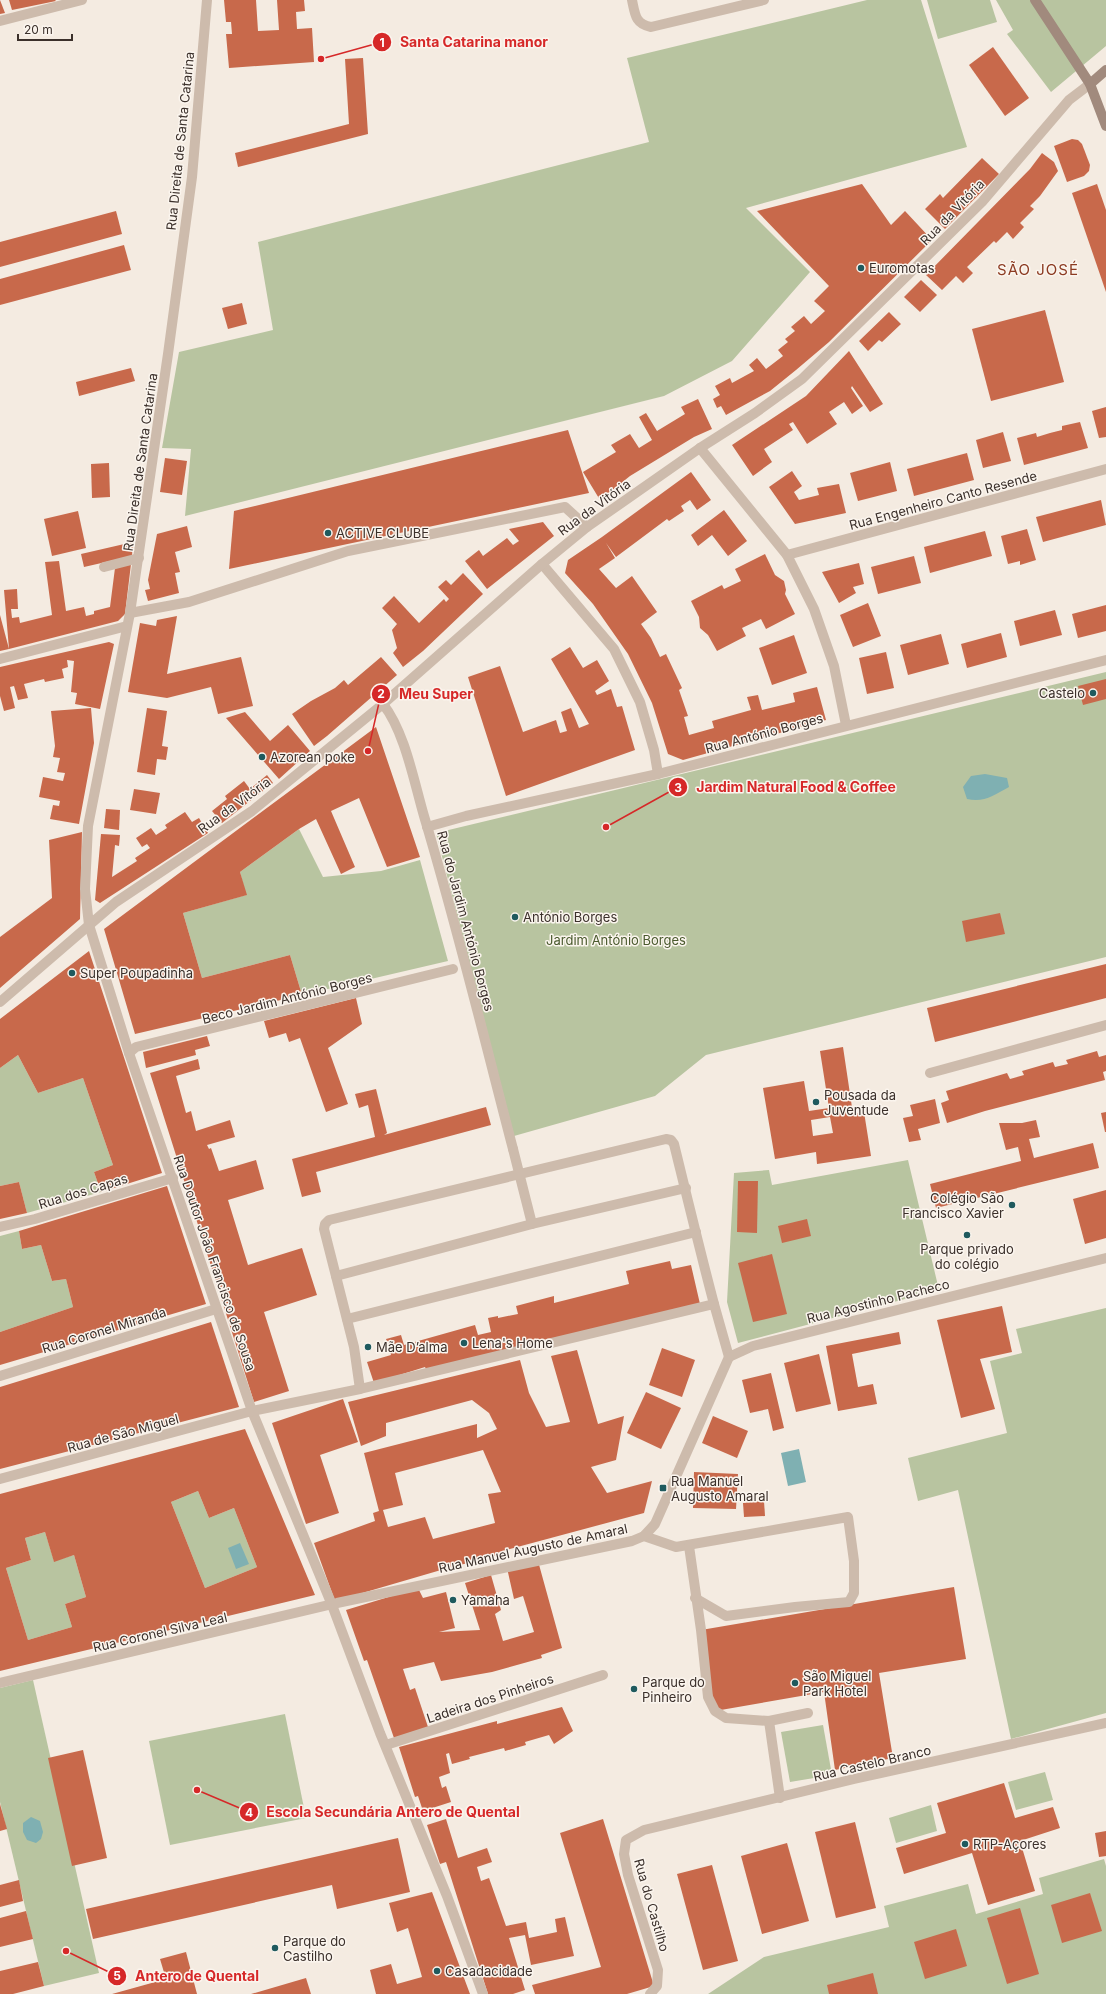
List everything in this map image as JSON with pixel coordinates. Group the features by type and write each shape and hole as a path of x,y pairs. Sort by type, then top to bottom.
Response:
{"main road":[{"path":"1035,0 1090,84 1106,126"},
{"path":"1090,84 1106,70"}],"street":[{"path":"0,21 82,0"},
{"name":"Rua Direita de Santa Catarina","path":"89,925 85,890 88,826 130,613 139,558 192,177 207,0"},
{"path":"632,0 639,23 651,28 764,0"},
{"name":"Rua da Vitória","path":"0,1002 116,902 252,810 383,704 542,564 587,527 700,448 755,413 802,379 982,202 1069,100 1090,84"},
{"path":"700,448 787,555 814,609 831,659 846,725"},
{"name":"Rua Engenheiro Canto Resende","path":"787,555 1106,469"},
{"path":"130,613 189,602 348,552 565,507 587,527"},
{"path":"104,567 139,558"},
{"path":"542,564 614,649 640,702 654,750 658,774"},
{"path":"0,658 127,626"},
{"name":"Rua António Borges","path":"427,827 466,816 658,774 1106,660"},
{"name":"Rua do Jardim António Borges","path":"383,704 398,729 461,945 532,1224"},
{"name":"Rua Doutor João Francisco de Sousa","path":"89,925 129,1053 252,1411 447,1896 483,1994"},
{"name":"Beco Jardim António Borges","path":"129,1053 136,1047 453,969"},
{"path":"930,1073 1106,1025"},
{"path":"360,1389 354,1347 324,1229 325,1224 329,1220 666,1139 671,1140 674,1144 714,1304 729,1357"},
{"name":"Rua dos Capas","path":"0,1227 35,1219 173,1178"},
{"path":"336,1276 532,1224 686,1188"},
{"path":"347,1319 696,1232"},
{"name":"Rua Agostinho Pacheco","path":"729,1357 753,1346 1106,1258"},
{"name":"Rua de São Miguel","path":"0,1479 252,1411 360,1389 714,1304"},
{"name":"Rua Coronel Miranda","path":"0,1376 216,1309"},
{"name":"Rua Manuel Augusto de Amaral","path":"329,1605 632,1540 644,1536 655,1524 729,1357"},
{"path":"644,1536 676,1547 689,1546 848,1517 854,1561 854,1593 849,1602 726,1616 695,1598"},
{"path":"689,1546 695,1598 701,1630 708,1697 715,1711 726,1718 769,1721 808,1713"},
{"name":"Rua Coronel Silva Leal","path":"0,1683 329,1605"},
{"name":"Ladeira dos Pinheiros","path":"386,1745 603,1675"},
{"path":"769,1721 780,1798"},
{"name":"Rua Castelo Branco","path":"644,1830 854,1779 1048,1738 1106,1723"},
{"name":"Rua do Castilho","path":"644,1830 626,1840 624,1854 628,1875 658,1970 657,1986 650,1994"}],"green space":[{"path":"867,0 921,0 967,147 746,208 810,272 732,361 664,396 185,516 191,449 162,448 179,352 273,330 258,242 649,142 627,58"},
{"path":"927,0 990,0 997,22 938,39"},
{"path":"996,0 1106,0 1106,46 1051,92 1007,34 1013,30"},
{"name":"Jardim António Borges","path":"1106,672 1106,957 706,1055 655,1096 514,1136 436,833"},
{"path":"299,829 323,877 381,871 420,860 448,961 302,995 290,955 202,978 183,913 246,895 240,872"},
{"path":"18,1055 38,1093 83,1078 113,1165 94,1172 101,1192 27,1213 19,1182 0,1186 0,1068"},
{"path":"908,1160 939,1290 738,1343 727,1302 734,1173 769,1170 772,1185"},
{"path":"19,1231 22,1249 41,1245 52,1281 66,1279 73,1307 0,1332 0,1236"},
{"path":"1106,1308 1106,1713 1011,1739 958,1490 918,1501 908,1458 1007,1433 990,1361 1022,1353 1016,1329"},
{"path":"198,1491 209,1518 234,1508 257,1567 205,1588 171,1502"},
{"path":"45,1532 54,1561 74,1555 86,1597 65,1604 72,1627 28,1640 6,1568 31,1560 25,1538"},
{"path":"33,1680 99,1973 44,1986 0,1802 0,1688"},
{"path":"285,1714 306,1818 170,1845 149,1741"},
{"path":"823,1725 832,1775 790,1782 781,1732"},
{"path":"1045,1772 1053,1800 1016,1810 1008,1782"},
{"path":"931,1805 937,1831 896,1843 889,1818"},
{"path":"1104,1859 1106,1866 1106,1994 708,1994 764,1957 889,1927 884,1906 968,1884 976,1914 1043,1894 1039,1878"}],"water":[{"path":"985,774 1007,778 1009,787 984,799 967,799 963,787 971,776"},
{"path":"799,1449 806,1482 788,1486 781,1453"},
{"path":"240,1543 249,1564 236,1569 228,1548"},
{"path":"31,1817 40,1821 43,1832 41,1839 36,1843 27,1840 23,1832 23,1823"}],"building":[{"path":"0,0 5,13 0,14"},
{"path":"9,0 55,0 56,1 12,10"},
{"path":"224,0 256,0 258,31 279,30 277,0 304,0 305,11 296,12 297,29 312,28 314,62 229,68 226,34 232,34 231,22 226,22"},
{"path":"993,47 1029,98 1005,116 969,65"},
{"path":"363,58 368,134 238,167 235,153 349,124 345,59"},
{"path":"1072,139 1078,140 1082,144 1090,165 1089,171 1084,176 1067,182 1054,146"},
{"path":"1042,153 1054,162 1058,171 1040,196 1030,206 1034,209 1020,223 1024,227 1013,239 1007,232 996,243 994,241 967,267 973,273 963,283 956,276 942,290 926,275 1030,169"},
{"path":"982,158 999,174 945,229 925,209 940,194 943,198"},
{"path":"862,184 891,225 905,211 932,240 829,342 770,391 726,415 721,406 717,408 713,399 720,395 715,386 730,378 732,383 754,371 749,365 757,358 766,369 783,356 778,350 788,342 785,339 795,331 791,327 804,316 811,324 825,311 814,301 829,286 757,211"},
{"path":"1097,184 1106,210 1106,292 1072,193"},
{"path":"116,211 122,234 0,267 0,242"},
{"path":"124,245 131,270 0,305 0,279"},
{"path":"921,280 937,295 920,312 904,297"},
{"path":"242,303 247,324 228,329 222,308"},
{"path":"1045,310 1064,382 991,401 972,329"},
{"path":"889,312 901,324 882,342 879,340 868,351 859,341"},
{"path":"849,351 883,404 870,412 852,386 851,388 863,406 852,414 844,402 829,412 837,424 807,444 793,422 789,424 793,430 764,449 772,462 753,476 732,445 806,396"},
{"path":"131,368 135,381 79,396 76,382"},
{"path":"698,399 712,429 694,437 630,476 600,500 583,472 616,452 611,445 630,434 639,448 652,440 639,417 646,413 657,431 685,414 681,407"},
{"path":"1106,407 1106,437 1099,438 1092,411"},
{"path":"1080,422 1088,448 1024,465 1017,438 1036,433 1037,437 1062,430 1062,426"},
{"path":"568,430 589,493 229,569 234,511"},
{"path":"1003,432 1011,461 983,468 976,440"},
{"path":"967,453 974,480 914,496 907,469"},
{"path":"165,458 187,461 182,495 160,492"},
{"path":"890,462 897,491 858,501 850,473"},
{"path":"109,463 110,497 92,498 91,464"},
{"path":"792,471 802,486 794,492 799,500 819,495 817,488 839,484 846,513 795,524 769,487"},
{"path":"691,472 711,500 697,510 690,500 681,506 684,511 669,521 667,519 616,557 606,543 615,558 599,569 616,588 632,576 657,612 641,624 651,638 660,657 666,654 682,688 679,690 688,716 684,717 689,735 714,728 712,721 751,710 747,697 758,695 762,710 795,702 793,693 817,687 826,720 683,760 668,754 652,703 628,654 593,604 565,573 568,560"},
{"path":"1101,500 1106,525 1043,542 1036,517"},
{"path":"724,510 747,541 728,556 712,535 698,546 691,535"},
{"path":"78,511 86,548 52,556 44,519"},
{"path":"543,522 554,536 487,589 465,561 479,550 483,556 507,538 513,545 519,541 509,529"},
{"path":"187,526 192,547 175,552 180,572 175,573 179,593 148,601 145,590 150,589 148,580 157,534"},
{"path":"1027,529 1036,560 1020,565 1020,561 1008,564 1001,536"},
{"path":"985,531 992,556 930,573 924,547"},
{"path":"133,542 132,556 84,567 81,554"},
{"path":"765,554 775,575 784,581 786,590 785,594 795,614 766,629 761,619 742,628 746,636 717,651 708,635 700,628 699,617 691,601 722,585 724,589 741,581 735,569"},
{"path":"914,556 921,583 878,594 871,567"},
{"path":"59,561 66,611 84,607 86,616 94,614 94,611 110,607 115,568 131,564 125,614 118,621 9,649 4,590 17,589 18,609 11,609 12,618 19,617 20,623 52,615 45,562"},
{"path":"859,563 864,584 853,587 856,593 839,603 822,572"},
{"path":"463,573 483,594 423,651 403,667 393,653 397,648 392,630 397,624 382,608 394,596 419,623 444,599 446,602 449,599 438,587 446,580 451,585"},
{"path":"868,603 881,636 853,647 840,615"},
{"path":"1106,605 1106,631 1078,638 1072,614"},
{"path":"1055,610 1062,635 1020,646 1014,621"},
{"path":"0,615 9,649 0,651"},
{"path":"177,616 167,674 241,657 253,706 218,714 211,687 167,698 128,692 140,623 156,626 157,620"},
{"path":"1001,633 1007,657 967,668 961,644"},
{"path":"941,634 949,664 908,675 900,645"},
{"path":"794,635 807,673 772,685 759,648"},
{"path":"109,642 114,644 100,709 75,704 77,693 71,692 74,661 67,660 68,667 62,669 64,678 45,682 44,679 24,684 28,698 18,700 14,686 10,687 15,708 4,711 0,696 0,667"},
{"path":"570,647 583,668 597,660 609,681 595,691 597,695 611,689 617,707 622,706 635,750 506,796 468,677 500,666 523,732 556,720 560,733 567,731 561,712 571,708 579,728 589,724 551,659"},
{"path":"886,652 894,688 867,694 859,658"},
{"path":"381,657 397,675 314,746 292,714 311,701 335,688 344,680 348,685"},
{"name":"Castelo","path":"1106,679 1106,699 1083,705 1078,686"},
{"path":"91,708 94,743 79,824 50,819 53,805 59,806 60,801 39,797 43,777 63,781 65,773 57,772 60,758 53,757 55,746 51,711"},
{"path":"147,708 167,711 162,746 168,747 166,760 157,759 155,775 137,772"},
{"path":"245,712 270,741 288,725 310,751 279,779 226,718"},
{"path":"376,727 420,857 387,867 359,798 331,811 355,867 341,874 316,819 299,829 240,872 247,895 183,913 202,978 290,955 302,995 135,1034 104,929"},
{"path":"267,775 273,783 222,823 212,811 227,799 225,796 244,781 250,789"},
{"path":"134,789 160,793 156,814 130,810"},
{"path":"106,809 120,810 119,830 104,828"},
{"path":"185,812 192,822 199,818 208,833 100,903 95,900 101,834 120,835 119,846 115,845 112,877 137,861 135,858 150,848 147,844 142,847 136,838 151,828 156,835 167,828 165,825"},
{"path":"82,832 80,919 0,988 0,937 52,898 49,840"},
{"path":"1000,913 1005,934 966,942 962,921"},
{"path":"89,951 162,1173 101,1192 94,1172 113,1165 83,1078 38,1093 18,1055 0,1068 0,1019"},
{"path":"1106,964 1106,998 935,1042 927,1008"},
{"path":"356,998 362,1024 328,1048 348,1104 326,1112 300,1038 289,1042 286,1033 269,1038 264,1021"},
{"path":"207,1036 210,1046 195,1050 196,1055 146,1068 143,1052"},
{"path":"843,1047 853,1114 864,1112 871,1156 817,1164 816,1152 775,1159 763,1088 804,1081 809,1111 829,1108 820,1051","holes":["830,1117 833,1133 813,1136 811,1120"]},
{"path":"1097,1051 1099,1057 1106,1055 1106,1071 1103,1072 1105,1080 985,1111 947,1123 941,1103 949,1100 946,1091 1007,1073 1010,1079 1024,1075 1022,1071 1053,1062 1055,1067 1068,1064 1066,1060"},
{"path":"198,1059 200,1069 176,1076 186,1113 191,1111 196,1131 230,1120 235,1137 207,1145 209,1149 211,1148 219,1171 256,1160 264,1189 228,1200 248,1265 302,1248 317,1295 264,1312 289,1391 254,1402 150,1073"},
{"path":"376,1089 387,1133 384,1135 486,1107 491,1125 316,1172 321,1192 302,1197 292,1159 375,1137 368,1105 359,1108 355,1094"},
{"path":"935,1099 940,1123 918,1129 921,1140 909,1142 903,1118 913,1116 910,1105"},
{"path":"1106,1112 1106,1132 1105,1132 1101,1113"},
{"path":"1036,1120 1040,1137 1029,1139 1034,1158 1093,1143 1099,1168 936,1208 930,1184 1021,1161 1018,1147 1006,1150 999,1123 1022,1123"},
{"path":"738,1181 758,1181 757,1233 737,1232"},
{"path":"19,1182 27,1213 0,1219 0,1186"},
{"path":"167,1186 206,1304 0,1365 0,1332 73,1307 66,1279 52,1281 41,1245 22,1249 19,1231"},
{"path":"1106,1190 1106,1238 1085,1244 1073,1199"},
{"path":"807,1219 811,1236 782,1243 778,1226"},
{"path":"772,1254 787,1314 753,1322 738,1263"},
{"path":"670,1261 672,1269 691,1265 700,1304 426,1369 425,1367 374,1383 367,1362 391,1355 386,1339 401,1335 404,1345 475,1325 478,1335 491,1332 488,1318 498,1316 498,1318 518,1314 516,1306 554,1296 554,1303 629,1284 626,1271"},
{"path":"1002,1306 1012,1352 980,1359 995,1409 961,1418 937,1320"},
{"path":"211,1322 239,1407 0,1469 0,1387"},
{"path":"899,1332 901,1344 852,1354 858,1387 873,1384 877,1404 838,1411 826,1346"},
{"path":"662,1348 695,1360 682,1397 649,1385"},
{"path":"577,1350 598,1424 624,1416 616,1460 591,1467 607,1493 652,1481 644,1513 502,1551 506,1553 335,1601 314,1543 375,1521 373,1513 379,1511 364,1453 477,1424 477,1438 497,1429 489,1413 472,1400 386,1423 386,1436 361,1446 348,1402 520,1360 529,1393 546,1427 570,1422 551,1356","holes":["483,1450 501,1492 488,1494 495,1523 433,1539 425,1517 388,1527 383,1510 403,1505 395,1473"]},
{"path":"819,1354 831,1404 796,1412 784,1363"},
{"path":"771,1373 784,1428 773,1431 768,1409 750,1413 742,1380"},
{"path":"646,1392 681,1408 661,1449 627,1433"},
{"path":"343,1399 358,1442 320,1455 339,1513 306,1524 272,1423"},
{"path":"713,1416 748,1431 737,1458 702,1443"},
{"path":"245,1429 315,1595 0,1671 0,1494","holes":["198,1491 209,1518 234,1508 257,1567 205,1588 171,1502","45,1532 54,1562 74,1555 86,1597 65,1604 72,1627 28,1640 6,1568 31,1560 25,1538"]},
{"path":"694,1472 738,1474 736,1509 693,1508"},
{"path":"764,1501 765,1516 744,1517 743,1503"},
{"path":"538,1561 562,1648 541,1655 542,1658 492,1672 441,1681 434,1662 403,1669 410,1690 415,1688 428,1727 394,1738 367,1660 364,1661 346,1610 418,1588 423,1598 446,1592 455,1628 439,1632 480,1630 465,1583 491,1575 501,1610 495,1614 503,1641 534,1632 523,1596 514,1599 507,1568"},
{"name":"São Miguel Park Hotel","path":"954,1587 966,1659 879,1673 893,1758 835,1770 824,1692 715,1711 701,1630"},
{"path":"562,1707 573,1731 554,1744 549,1735 525,1742 526,1745 505,1751 504,1748 469,1757 470,1759 452,1764 449,1753 446,1754 450,1773 439,1777 442,1788 446,1786 451,1802 423,1811 418,1796 415,1797 399,1747 497,1721 497,1724"},
{"path":"83,1750 107,1858 72,1866 48,1758"},
{"name":"RTP-Açores","path":"1004,1783 1015,1818 1053,1807 1060,1828 1020,1841 1035,1891 988,1905 972,1853 904,1874 896,1848 946,1833 937,1803"},
{"path":"0,1804 7,1829 0,1831"},
{"path":"446,1819 458,1858 487,1848 492,1862 477,1867 481,1881 489,1878 506,1926 526,1922 529,1938 557,1932 555,1919 565,1917 574,1956 531,1965 525,1935 509,1938 525,1990 513,1994 488,1994 446,1862 440,1864 427,1825"},
{"path":"603,1819 654,1986 627,1994 535,1994 532,1985 601,1967 560,1833"},
{"path":"855,1822 876,1908 836,1918 815,1832"},
{"path":"1106,1831 1106,1856 1099,1857 1095,1833"},
{"path":"398,1838 410,1892 337,1909 332,1885 93,1939 86,1909"},
{"path":"787,1843 809,1921 762,1934 741,1856"},
{"path":"712,1865 738,1961 703,1970 677,1874"},
{"path":"19,1880 23,1901 0,1907 0,1885"},
{"path":"432,1892 470,1994 376,1994 370,1970 391,1964 397,1984 422,1977 408,1928 397,1932 389,1903"},
{"path":"1090,1893 1102,1931 1062,1943 1051,1905"},
{"path":"1020,1908 1039,1974 1007,1984 987,1918"},
{"path":"26,1911 33,1939 0,1947 0,1918"},
{"path":"956,1929 967,1966 925,1979 914,1942"},
{"path":"186,1952 197,1994 112,1994 166,1979 160,1959"},
{"path":"38,1962 44,1986 13,1994 0,1994 0,1971"},
{"path":"873,1973 878,1994 829,1994 827,1985"},
{"path":"306,1978 311,1994 251,1994"}],"place":[{"name":"Santa Catarina manor","path":"321,59"},
{"name":"Euromotas","path":"861,268"},
{"name":"ACTIVE CLUBE","path":"328,533"},
{"name":"Castelo","path":"1093,693"},
{"name":"Meu Super","path":"368,751"},
{"name":"Azorean poke","path":"262,757"},
{"name":"Jardim Natural Food & Coffee","path":"606,827"},
{"name":"António Borges","path":"515,917"},
{"name":"Super Poupadinha","path":"72,973"},
{"name":"Pousada da Juventude","path":"816,1102"},
{"name":"Colégio São Francisco Xavier","path":"1012,1205"},
{"name":"Parque privado do colégio","path":"967,1235"},
{"name":"Lena's Home","path":"464,1343"},
{"name":"Mãe D’alma","path":"368,1347"},
{"name":"Rua Manuel Augusto Amaral","path":"663,1488"},
{"name":"Yamaha","path":"453,1600"},
{"name":"São Miguel Park Hotel","path":"795,1683"},
{"name":"Parque do Pinheiro","path":"634,1689"},
{"name":"Escola Secundária Antero de Quental","path":"197,1790"},
{"name":"RTP-Açores","path":"965,1844"},
{"name":"Parque do Castilho","path":"275,1948"},
{"name":"Antero de Quental","path":"66,1951"},
{"name":"Casadacidade","path":"437,1971"}],"district":[{"name":"SÃO JOSÉ","path":"1038,269"}]}
